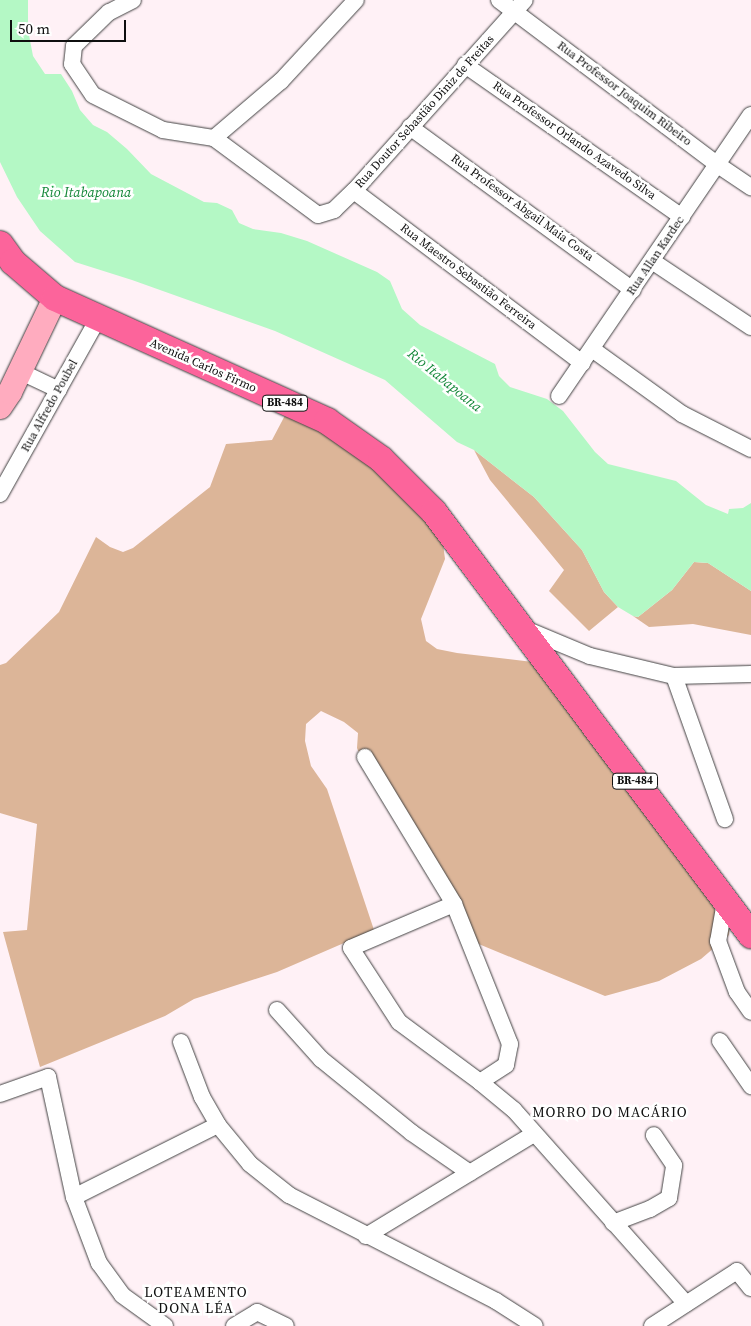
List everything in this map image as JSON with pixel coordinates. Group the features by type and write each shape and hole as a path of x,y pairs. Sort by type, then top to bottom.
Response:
{"main road":[{"name":"Avenida Carlos Firmo","path":"0,244 13,262 55,298 99,317 155,345 327,421 381,459 434,512 521,627"},
{"name":"BR-484","path":"521,627 725,902 751,934"}],"street":[{"path":"133,0 109,12 74,46 72,64 93,95 163,130 214,138 281,81 356,0"},
{"name":"Rua Professor Joaquim Ribeiro","path":"499,0 520,6 718,165 751,186"},
{"name":"Rua Doutor Sebastião Diniz de Freitas","path":"214,138 318,214 334,210 354,191 465,65 520,6"},
{"name":"Rua Professor Orlando Azavedo Silva","path":"465,65 682,217"},
{"name":"Rua Allan Kardec","path":"559,396 751,115"},
{"name":"Rua Professor Abgail Maia Costa","path":"410,127 633,290"},
{"name":"Rua Maestro Sebastião Ferreira","path":"354,191 582,363"},
{"path":"652,261 751,327"},
{"path":"55,298 7,389 59,390"},
{"name":"Rua Alfredo Poubel","path":"0,494 99,317"},
{"path":"592,349 682,414 751,449"},
{"path":"521,627 590,656 674,676 751,674"},
{"path":"674,676 725,820"},
{"path":"365,756 454,904 510,1044 506,1065 480,1082"},
{"path":"725,902 718,941 737,992 751,1012"},
{"path":"454,904 351,948 399,1022 480,1082 514,1110 686,1304"},
{"path":"277,1010 321,1059 412,1134 470,1173"},
{"path":"720,1041 751,1085"},
{"path":"181,1042 202,1097 218,1125 250,1164 289,1196 496,1301 535,1326"},
{"path":"0,1094 48,1077 74,1197 99,1263 122,1295 165,1326"},
{"path":"74,1197 218,1125"},
{"path":"366,1236 534,1134"},
{"path":"613,1223 650,1209 669,1198 674,1166 654,1135"},
{"path":"652,1326 737,1271 751,1288"},
{"path":"234,1326 256,1312 286,1326"}],"shaded area":[{"path":"291,404 440,521 445,559 421,619 426,641 437,649 457,653 541,663 730,919 729,935 701,959 659,981 605,996 469,940 366,770 357,748 358,733 344,722 321,711 306,724 305,741 311,766 327,789 374,930 277,972 194,999 165,1016 40,1067 3,932 27,930 37,824 0,813 0,665 6,663 59,612 96,537 110,547 123,552 133,548 210,487 226,444 272,440"},
{"path":"474,450 534,497 582,550 604,592 618,607 589,631 549,591 564,570 490,480"},
{"path":"694,562 708,563 751,591 751,635 693,624 649,627 633,616 638,617 672,590"}],"water":[{"name":"Rio Itabapoana","path":"0,0 28,0 28,30 33,56 45,74 61,74 72,91 80,110 93,125 107,132 127,149 151,174 204,202 217,203 232,210 239,223 253,229 281,233 307,241 377,272 390,281 402,309 420,325 495,364 499,376 510,387 547,399 563,411 595,452 608,464 676,481 706,505 728,514 729,509 743,508 751,503 751,591 708,563 694,562 672,590 638,617 633,616 618,607 604,592 582,550 534,497 474,450 457,442 385,380 275,331 132,280 75,262 40,231 17,197 0,162"}],"district":[{"name":"MORRO DO MACÁRIO","path":"610,1112"},
{"name":"LOTEAMENTO DONA LÉA","path":"196,1300"}]}
